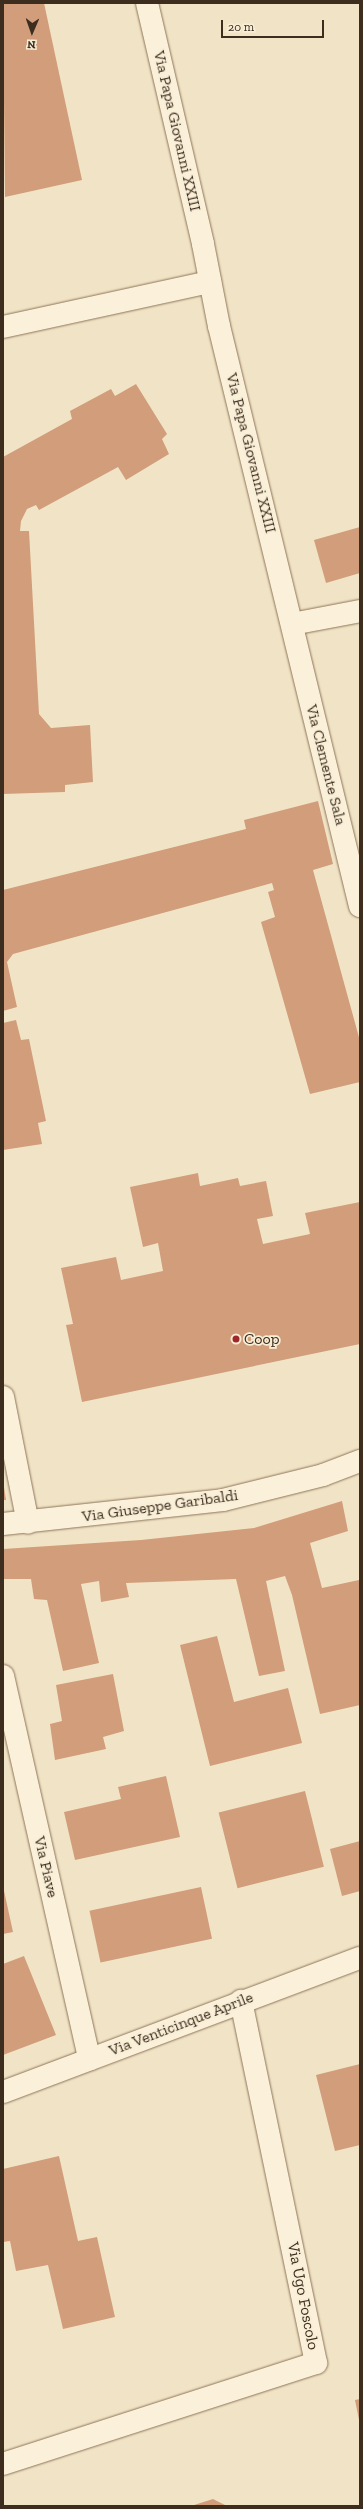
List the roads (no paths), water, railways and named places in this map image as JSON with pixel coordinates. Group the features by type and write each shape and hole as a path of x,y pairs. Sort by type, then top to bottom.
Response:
{"street":[{"name":"Via Papa Giovanni XXIII","path":"147,3 210,282 292,624"},
{"path":"3,327 210,282"},
{"path":"292,624 360,611"},
{"name":"Via Clemente Sala","path":"292,624 360,906"},
{"path":"3,1397 28,1523"},
{"name":"Via Giuseppe Garibaldi","path":"3,1524 28,1523 223,1500 322,1476 360,1461"},
{"name":"Via Piave","path":"3,1676 89,2059"},
{"name":"Via Venticinque Aprile","path":"3,2092 242,2001 360,1958"},
{"name":"Via Ugo Foscolo","path":"3,2464 316,2362 242,2001"}],"place":[{"name":"Coop","path":"236,1339"}]}
